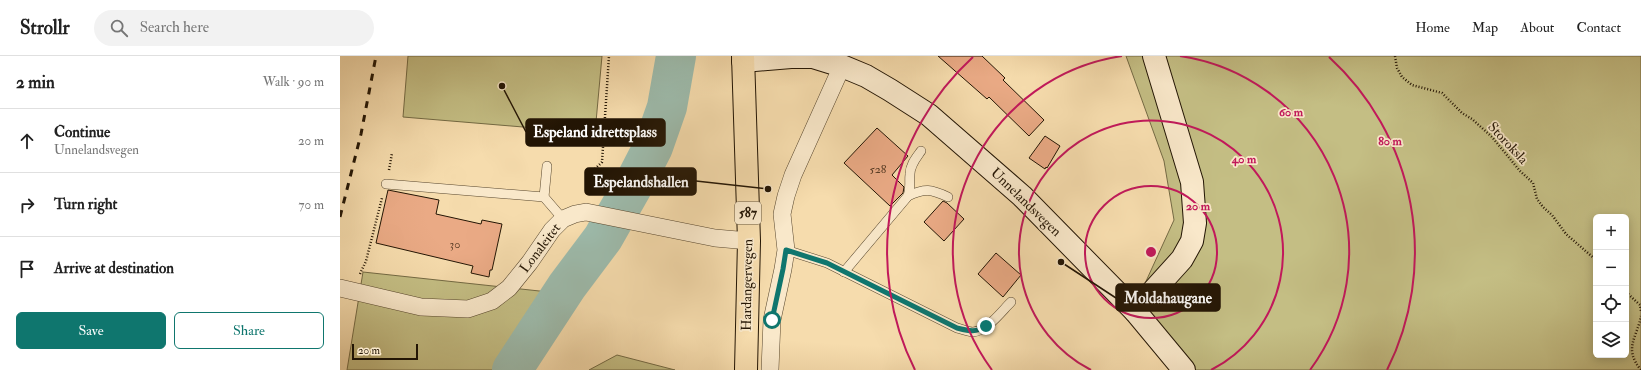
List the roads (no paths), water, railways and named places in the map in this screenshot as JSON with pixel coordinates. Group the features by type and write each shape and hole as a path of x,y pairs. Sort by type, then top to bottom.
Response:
{"main road":[{"path":"1135,311 1182,259 1192,241 1195,222 1192,182 1154,56"},
{"name":"Unnelandsvegen","path":"743,59 812,57 842,66 866,76 890,90 934,120 1022,196 1135,311 1184,370"},
{"name":"Hardangervegen","path":"743,59 749,241 746,370"}],"street":[{"path":"770,370 772,320 786,250 782,214 786,196 793,175 842,66"},
{"name":"Lonaleitet","path":"346,289 421,307 468,309 492,301 509,288 530,262 552,230 563,219 575,214 586,212 715,238 749,241"}],"lane":[{"path":"844,272 908,196 911,188 910,173 913,163 921,151"},
{"path":"544,197 547,166"},
{"path":"386,184 544,197 563,219"},
{"path":"908,196 920,190 928,190 948,197"},
{"path":"786,250 827,263 957,328 971,332 979,331 986,326 1011,302"}],"waterway":[{"path":"512,370 567,286 603,238 636,180 653,147 667,107 676,56"}],"railway":[{"path":"340,217 361,134 376,56"}],"place":[{"name":"Espeland idrettsplass","path":"502,86"},
{"name":"Espelandshallen","path":"768,189"},
{"name":"Moldahaugane","path":"1061,262"}]}
